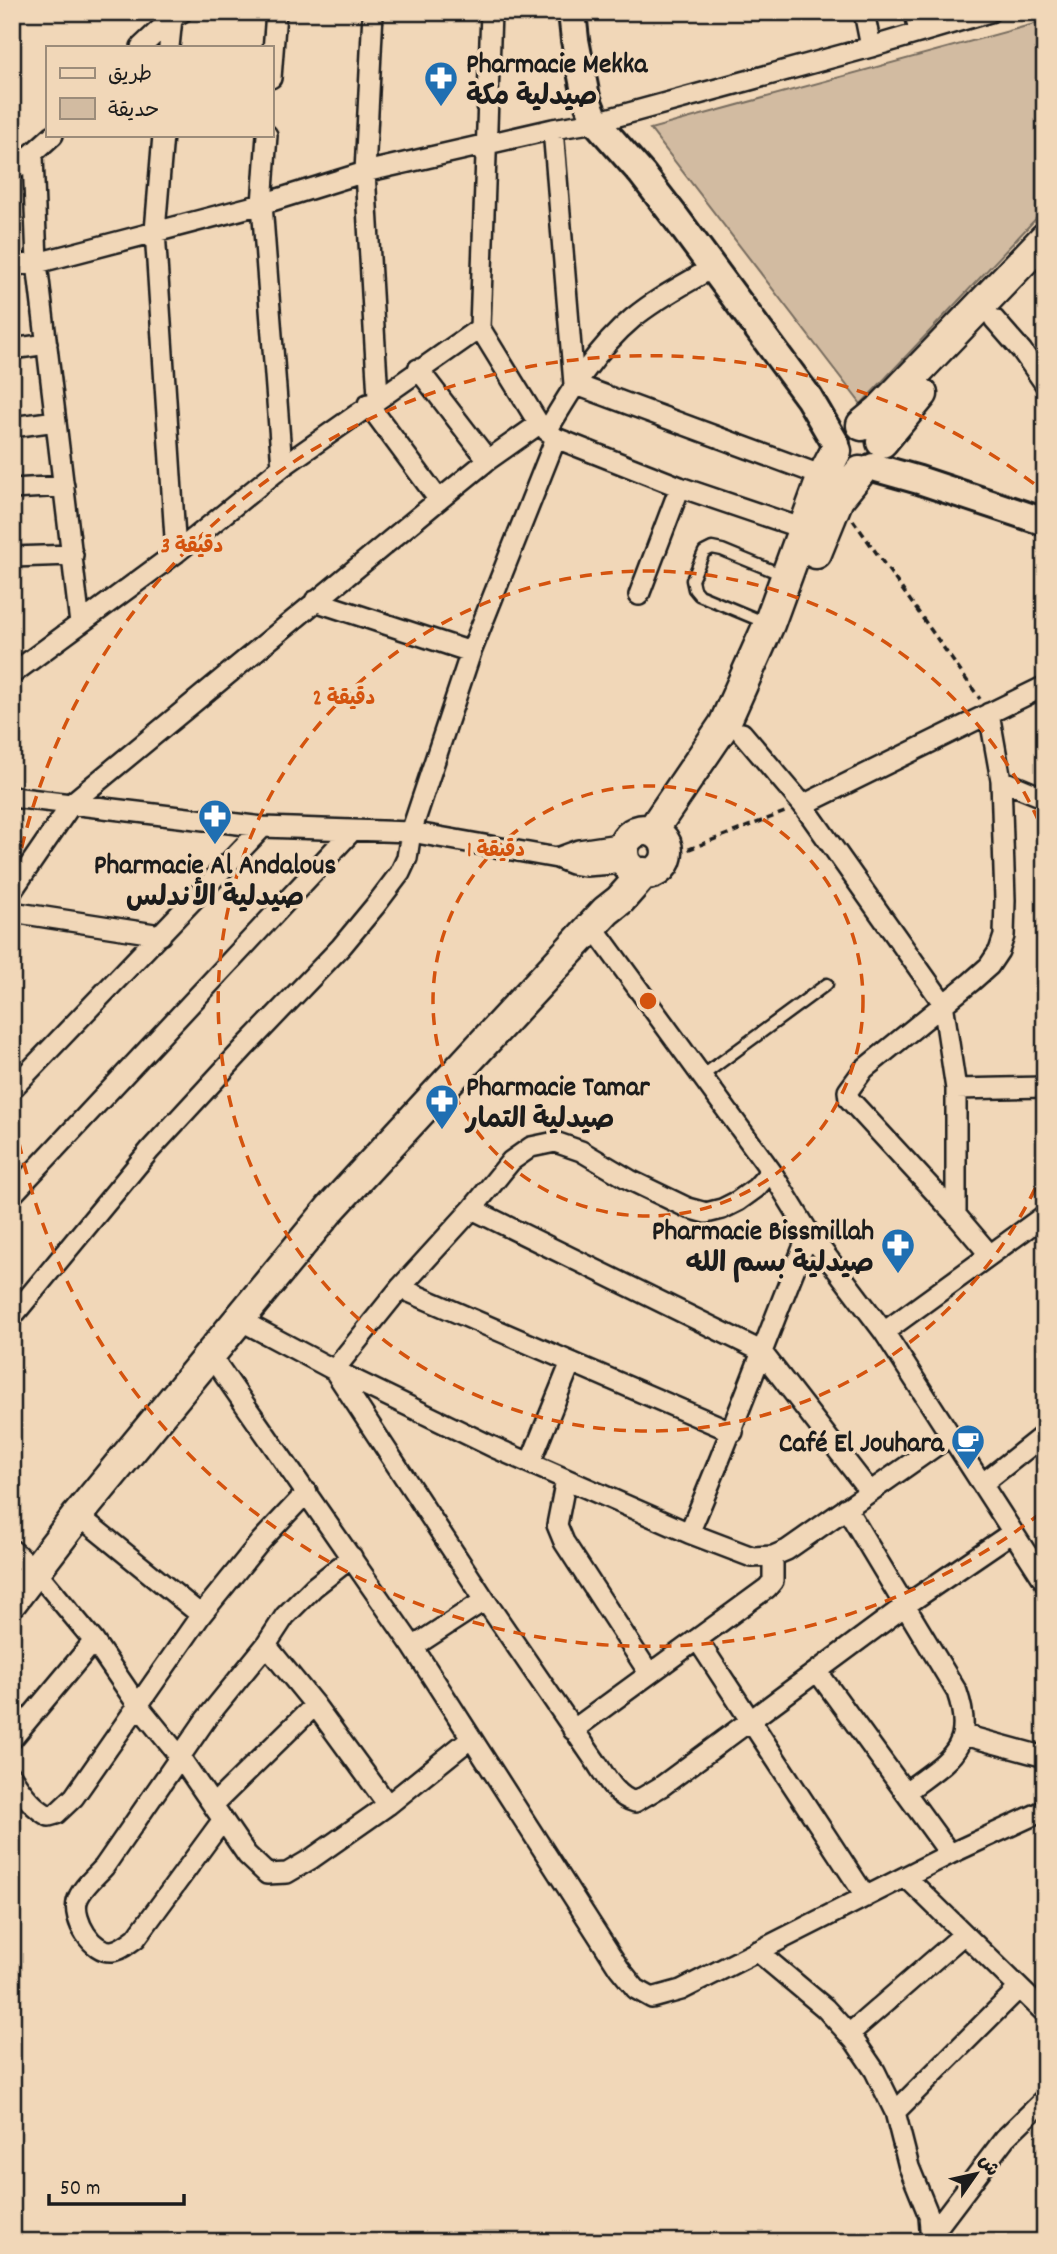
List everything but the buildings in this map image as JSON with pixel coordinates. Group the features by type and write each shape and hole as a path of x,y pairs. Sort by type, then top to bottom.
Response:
{"main road":[{"path":"572,12 586,97 596,122 642,174 854,455 1045,522"},
{"path":"644,854 719,734 769,624 804,529 854,455 880,410 1045,238"},
{"path":"12,1601 209,1353 330,1209 599,919 611,892 705,791 742,733 854,455 897,422 1045,266"}],"street":[{"path":"273,52 276,12"},
{"path":"373,12 365,172 373,401 439,500"},
{"path":"491,12 480,328 547,431 680,487 804,529"},
{"path":"864,12 871,47"},
{"path":"915,12 919,33"},
{"path":"12,265 37,263 262,204 365,172 552,129 596,122 871,47 965,16 990,12"},
{"path":"142,46 177,15"},
{"path":"169,46 177,15"},
{"path":"552,129 574,384"},
{"path":"12,172 52,136"},
{"path":"163,136 155,231 176,553"},
{"path":"267,136 262,204 282,467"},
{"path":"33,155 37,263 80,624"},
{"path":"12,1317 150,1150 341,947 400,873 407,858 411,832 547,431 574,384 612,337 633,318 712,268"},
{"path":"994,319 1022,351 1045,384"},
{"path":"12,674 176,553 282,467 480,328"},
{"path":"12,349 47,345"},
{"path":"418,369 488,460"},
{"path":"574,384 854,455"},
{"path":"12,427 56,421"},
{"path":"12,891 73,802 488,460 547,431"},
{"path":"12,489 64,486"},
{"path":"639,595 680,487"},
{"path":"12,557 73,555"},
{"path":"315,601 471,652"},
{"path":"803,805 1045,686"},
{"path":"989,713 1001,780 1004,936 999,951 989,966 864,1069 848,1091 849,1099 990,1255"},
{"path":"742,733 803,805 943,1003 956,1089 956,1215"},
{"path":"1001,780 1045,798"},
{"path":"12,797 73,802 263,827 411,832 556,858 579,850 644,854"},
{"path":"12,1089 263,827"},
{"path":"12,1195 352,831"},
{"path":"12,912 161,935"},
{"path":"599,919 702,1076 771,1171 809,1233 884,1332 1045,1582"},
{"path":"956,1089 1045,1087"},
{"path":"334,1370 400,1288 472,1209 511,1161 531,1147 555,1142 581,1151 676,1203 706,1213 738,1201 757,1188 771,1171"},
{"path":"472,1209 761,1351 870,1492"},
{"path":"884,1332 1045,1215"},
{"path":"689,1532 733,1432 761,1351 809,1233"},
{"path":"400,1288 733,1432"},
{"path":"238,1319 334,1370 530,1463 752,1557 773,1556 787,1550 950,1436"},
{"path":"209,1353 413,1647 619,1968 636,1989 652,1998 681,1990 950,1854 1045,1810"},
{"path":"530,1463 571,1362"},
{"path":"334,1370 485,1601 613,1787 627,1800 635,1801 662,1786 906,1605 1013,1532"},
{"path":"982,1485 1045,1434"},
{"path":"566,1479 557,1525 564,1542 649,1673"},
{"path":"12,1777 36,1808 49,1816 56,1814 74,1797 201,1615 261,1541 307,1492"},
{"path":"846,1508 957,1692 965,1714 964,1735 954,1754 906,1792"},
{"path":"78,1515 201,1615"},
{"path":"12,1550 35,1570 94,1641 137,1704 180,1757 247,1855 267,1874 286,1873 311,1859 388,1805 471,1738"},
{"path":"573,1730 767,1588 773,1581 773,1556"},
{"path":"315,1705 218,1813 136,1938 121,1948 110,1951 96,1945 87,1937 79,1921 76,1903 84,1889 103,1867 206,1719 266,1645 285,1616 298,1601 352,1557"},
{"path":"413,1647 485,1601"},
{"path":"697,1639 866,1897"},
{"path":"12,1739 94,1641"},
{"path":"266,1645 315,1705 388,1805"},
{"path":"817,1671 950,1854"},
{"path":"964,1735 1045,1757"},
{"path":"906,1877 1045,2013"},
{"path":"849,2034 964,1934"},
{"path":"757,1951 825,2008 849,2034 875,2071 895,2112 909,2167 929,2216 931,2239"},
{"path":"895,2112 1019,1988"},
{"path":"931,2239 1005,2138 1045,2099"}],"lane":[{"path":"769,624 699,595 692,580 704,552 712,548 787,576"},
{"path":"702,1076 827,984"}],"path":[{"path":"854,455 989,713"},
{"path":"644,854 803,805"}],"green space":[{"path":"1045,21 1045,209 861,404 650,129"}],"place":[{"name":"Pharmacie Mekka صيدلية مكة","path":"441,108"},
{"name":"Pharmacie Al Andalous صيدلية الأندلس","path":"215,846"},
{"name":"Pharmacie Tamar صيدلية التمار","path":"442,1131"},
{"name":"Pharmacie Bissmillah صيدلية بسم الله","path":"898,1275"},
{"name":"Café El Jouhara","path":"968,1471"}]}
